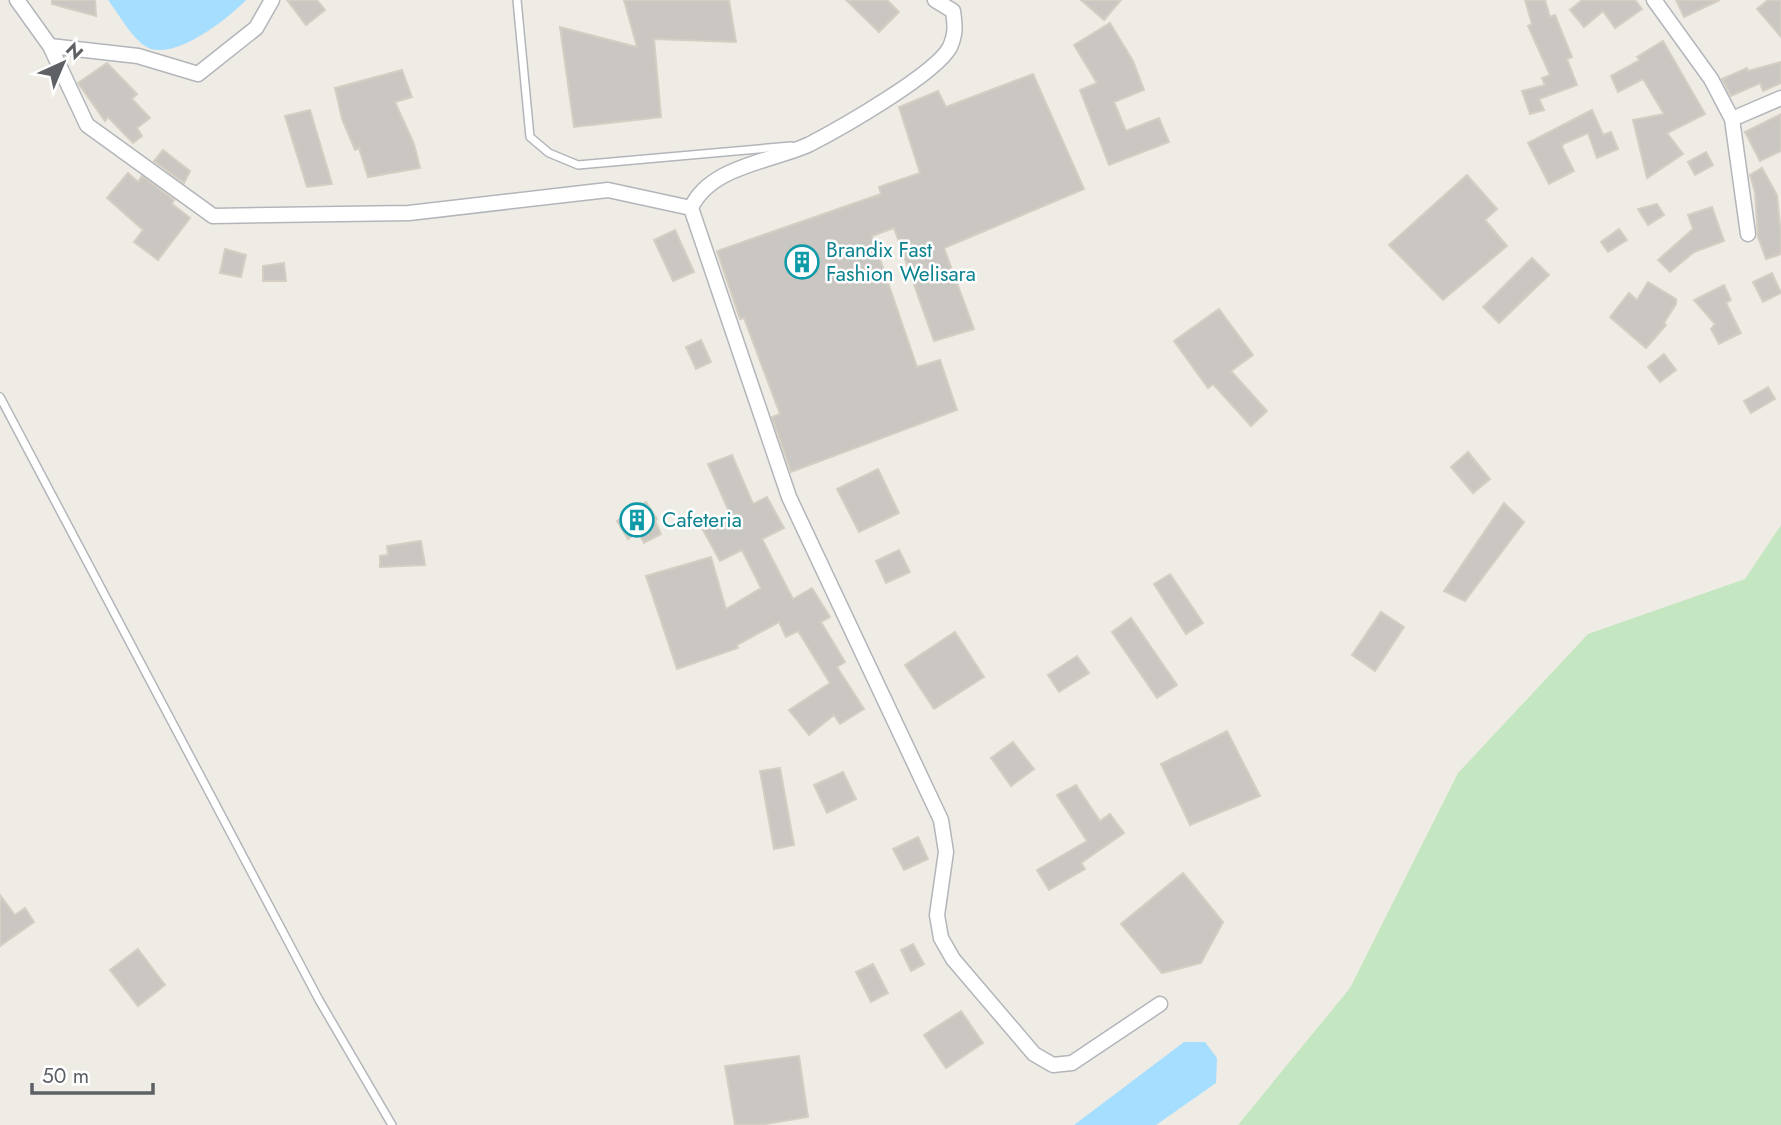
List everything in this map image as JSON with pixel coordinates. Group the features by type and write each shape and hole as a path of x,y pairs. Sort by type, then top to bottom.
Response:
{"street":[{"path":"17,0 50,46 87,125 213,216 409,212 608,190 691,208"},
{"path":"50,46 138,56 198,74 256,28 272,0"},
{"path":"935,0 953,11 956,30 948,50 897,94 809,144 712,181 697,194 691,208 789,497 941,820 946,852 937,915 941,938 953,960 1034,1054 1053,1065 1072,1063 1160,1004"},
{"path":"1654,0 1711,79 1732,119 1748,234"},
{"path":"1732,119 1781,99"}],"lane":[{"path":"516,0 530,137 549,153 578,165 809,144"},
{"path":"0,397 313,987 392,1125"}],"green space":[{"path":"1781,525 1781,1125 1238,1125 1350,988 1458,773 1588,634 1745,579"}],"water":[{"path":"108,0 246,0 202,35 162,50 151,49 139,41"},
{"path":"1184,1042 1205,1042 1217,1058 1216,1083 1156,1125 1074,1125"}],"building":[{"path":"52,0 95,0 96,16 52,4"},
{"path":"287,0 317,0 325,10 306,25"},
{"path":"624,0 729,0 736,42 654,39 661,117 574,127 560,27 637,47"},
{"path":"846,0 887,0 899,12 879,32"},
{"path":"1081,0 1121,0 1104,20"},
{"path":"1525,0 1545,0 1550,17 1555,15 1572,57 1567,59 1577,85 1539,99 1544,110 1530,114 1522,91 1545,85 1542,78 1550,75 1528,26 1532,24"},
{"path":"1582,0 1635,0 1642,9 1615,28 1603,11 1584,27 1570,10"},
{"path":"1676,0 1720,0 1684,17"},
{"path":"1768,0 1781,0 1781,37 1757,9"},
{"path":"1110,23 1133,61 1144,90 1114,102 1126,131 1159,118 1169,142 1109,165 1080,90 1097,83 1074,45"},
{"path":"1663,41 1705,114 1667,133 1683,154 1647,178 1633,120 1664,114 1643,79 1618,92 1611,76 1640,60 1637,57"},
{"path":"1781,62 1781,83 1763,91 1760,83 1731,96 1722,79 1747,68 1748,71"},
{"path":"107,63 137,94 132,99 150,118 137,128 142,136 133,143 108,117 105,121 78,83"},
{"path":"402,70 412,97 395,102 414,144 420,168 368,177 359,148 355,150 342,119 335,88"},
{"path":"1033,74 1084,189 944,248 974,329 934,341 894,228 872,236 917,367 940,360 957,410 791,472 772,417 780,414 744,318 740,319 717,251 881,194 879,187 920,173 899,107 938,91 946,107"},
{"path":"310,110 332,184 307,187 285,116"},
{"path":"1592,110 1603,135 1611,132 1618,149 1597,158 1588,133 1563,144 1574,171 1549,184 1528,143"},
{"path":"1781,114 1781,151 1760,161 1745,132"},
{"path":"163,150 190,171 184,183 154,161"},
{"path":"1706,152 1713,165 1695,175 1688,162"},
{"path":"1762,168 1777,195 1781,236 1781,254 1766,259 1758,237 1755,192 1750,175"},
{"path":"128,173 138,182 142,176 174,200 172,204 190,218 158,260 134,242 143,230 107,198"},
{"path":"1467,175 1497,209 1485,220 1507,246 1443,300 1389,245"},
{"path":"1657,204 1664,215 1648,225 1638,209"},
{"path":"1712,207 1724,241 1694,252 1670,272 1658,260 1693,229 1688,215"},
{"path":"1619,229 1627,240 1608,252 1601,242"},
{"path":"675,230 694,272 673,281 654,240"},
{"path":"225,249 246,255 241,277 220,273"},
{"path":"1532,258 1549,275 1499,323 1483,307"},
{"path":"284,263 286,281 263,281 263,266"},
{"path":"1772,273 1781,293 1763,302 1753,282"},
{"path":"1648,282 1676,299 1676,304 1664,323 1666,325 1646,348 1610,317 1629,293 1637,300"},
{"path":"1724,285 1731,300 1726,303 1741,333 1719,344 1711,329 1715,324 1694,300"},
{"path":"1219,309 1253,355 1231,371 1267,411 1251,426 1213,384 1208,388 1174,341"},
{"path":"701,340 711,362 696,369 686,347"},
{"path":"1664,354 1676,370 1660,382 1648,367"},
{"path":"1768,387 1775,399 1751,413 1744,401"},
{"path":"1468,452 1490,479 1473,493 1451,467"},
{"path":"732,455 753,504 767,497 784,528 762,539 793,599 812,588 830,617 821,622 845,662 837,667 864,709 840,724 834,715 809,735 789,710 830,683 798,631 786,637 779,622 737,645 738,648 677,669 646,576 711,557 726,609 761,588 742,550 720,561 703,530 731,516 708,464"},
{"path":"878,469 899,513 859,532 837,489"},
{"name":"Cafeteria","path":"646,502 657,519 655,521 661,534 644,543 638,532 628,539 617,521"},
{"path":"1504,503 1524,522 1465,601 1444,591"},
{"path":"421,541 425,565 380,567 380,556 388,555 387,546"},
{"path":"899,550 910,572 886,583 876,561"},
{"path":"1170,574 1203,623 1186,634 1154,584"},
{"path":"1381,612 1404,627 1375,671 1352,655"},
{"path":"1131,618 1177,685 1157,698 1112,632"},
{"path":"955,632 984,677 934,709 905,665"},
{"path":"1077,656 1089,673 1059,692 1048,675"},
{"path":"1227,731 1260,796 1190,825 1161,764"},
{"path":"1013,742 1034,769 1011,786 991,758"},
{"path":"780,768 794,845 774,849 760,771"},
{"path":"843,772 856,799 827,813 814,785"},
{"path":"1076,785 1100,821 1110,814 1124,833 1081,863 1085,869 1049,890 1037,870 1087,841 1057,795"},
{"path":"918,837 928,859 904,870 893,849"},
{"path":"1183,873 1223,922 1201,963 1162,973 1121,924"},
{"path":"0,895 15,915 25,908 34,922 0,946"},
{"path":"913,944 924,964 911,971 901,950"},
{"path":"138,949 165,985 138,1006 110,970"},
{"path":"873,964 888,993 871,1002 856,972"},
{"path":"961,1011 983,1043 946,1068 924,1035"},
{"path":"799,1056 808,1117 760,1125 735,1125 725,1066"}],"place":[{"name":"Brandix Fast Fashion Welisara","path":"802,262"},
{"name":"Cafeteria","path":"637,520"}]}
